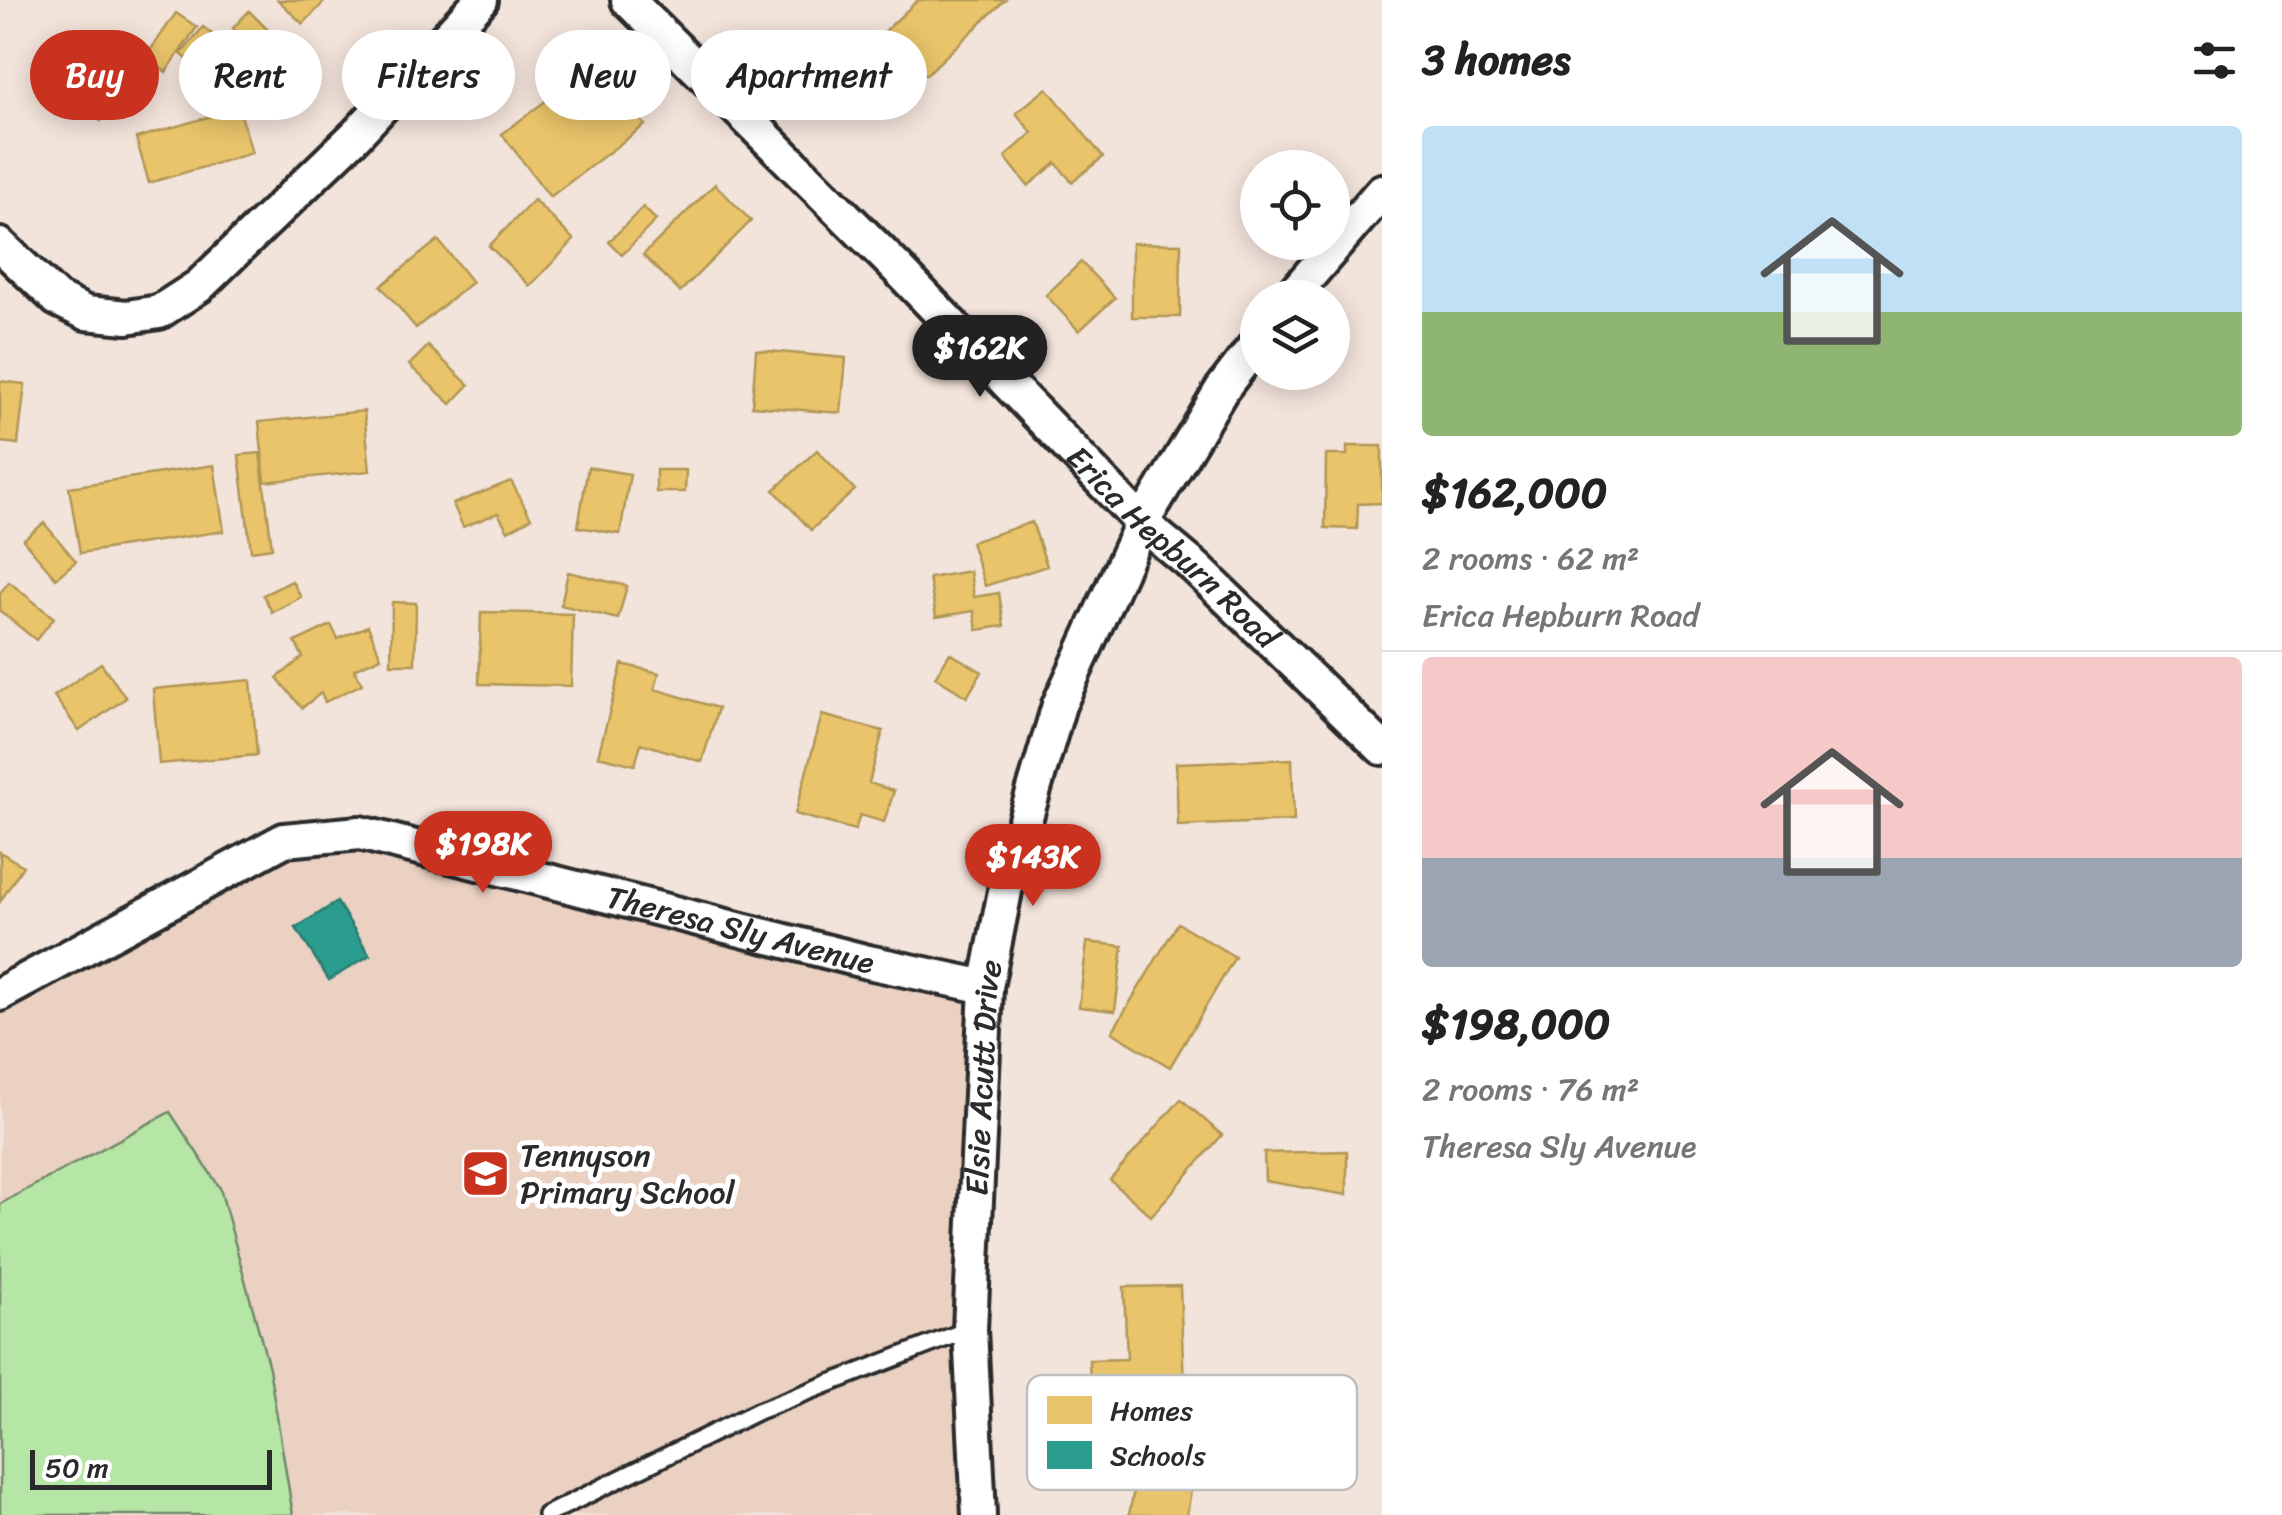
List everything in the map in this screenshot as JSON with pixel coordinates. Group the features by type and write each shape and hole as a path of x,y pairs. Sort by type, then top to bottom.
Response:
{"street":[{"path":"0,245 57,299 86,314 127,317 159,312 199,286 354,136 481,0"},
{"name":"Erica Hepburn Road","path":"628,0 898,270 1142,523 1196,568 1382,748"},
{"path":"1305,280 1382,191"},
{"name":"Elsie Acutt Drive","path":"979,1515 970,1328 986,987 1006,882 1059,705 1142,523 1240,366"},
{"name":"Theresa Sly Avenue","path":"0,994 284,840 328,832 360,832 868,962 986,987"}],"lane":[{"path":"546,1515 758,1411 970,1328"}],"shaded area":[{"name":"Tennyson Primary School","path":"334,841 975,996 972,1515 0,1515 0,1010 285,851"}],"green space":[{"path":"170,1112 220,1188 269,1368 293,1515 0,1515 0,1204"}],"building: Homes":[{"path":"278,0 326,0 303,24"},
{"path":"918,0 1005,0 927,74 927,30 886,30"},
{"path":"249,11 268,30 235,30"},
{"path":"176,13 197,27 179,30 179,53 166,72 159,67 159,38"},
{"path":"1047,88 1103,157 1072,182 1056,163 1028,186 1005,157 1032,133 1016,113"},
{"path":"535,109 535,120 641,120 645,125 550,197 502,134"},
{"path":"198,120 242,120 252,153 149,183 136,138"},
{"path":"715,184 751,221 680,292 643,255"},
{"path":"534,200 574,240 530,286 489,246"},
{"path":"643,207 656,220 622,255 609,242"},
{"path":"438,240 472,282 416,328 381,286"},
{"path":"1132,243 1181,244 1180,317 1132,317"},
{"path":"1081,262 1115,298 1079,331 1046,295"},
{"path":"428,346 469,385 451,404 409,365"},
{"path":"756,350 846,358 841,413 752,406"},
{"path":"0,381 25,384 18,444 0,442"},
{"path":"364,411 370,471 265,482 259,422"},
{"path":"1347,446 1382,446 1382,503 1358,504 1357,529 1325,528 1326,455 1347,455"},
{"path":"817,450 855,490 811,530 774,490"},
{"path":"260,453 272,548 251,551 239,455"},
{"path":"214,465 224,531 80,553 69,487"},
{"path":"588,467 630,474 620,534 578,527"},
{"path":"656,470 686,470 685,492 656,492"},
{"path":"511,481 531,518 508,531 498,513 463,527 453,504"},
{"path":"1032,522 1047,566 985,586 971,542"},
{"path":"44,523 76,561 56,578 23,540"},
{"path":"970,571 974,597 999,593 1004,626 977,630 974,611 936,617 929,578"},
{"path":"568,572 627,586 618,619 561,605"},
{"path":"292,581 301,597 272,612 263,595"},
{"path":"9,582 54,618 36,640 0,611 0,593"},
{"path":"392,602 416,603 415,664 391,664"},
{"path":"481,612 573,614 571,686 479,684"},
{"path":"331,625 338,639 368,626 381,657 354,669 362,684 325,702 321,693 302,708 277,678 303,657 295,642"},
{"path":"950,653 982,672 967,697 935,677"},
{"path":"101,663 126,698 79,731 54,696"},
{"path":"622,664 659,673 655,689 718,708 702,762 641,743 635,765 598,756"},
{"path":"251,680 257,755 159,764 153,689"},
{"path":"822,715 883,731 869,783 894,791 884,822 860,815 855,830 795,814"},
{"path":"1292,759 1294,821 1178,826 1176,763"},
{"path":"0,852 23,866 0,902"},
{"path":"1178,923 1235,957 1170,1067 1112,1032"},
{"path":"1087,942 1123,946 1115,1011 1079,1007"},
{"path":"1181,1099 1222,1135 1151,1216 1110,1180"},
{"path":"1347,1151 1347,1195 1265,1181 1264,1153"},
{"path":"1180,1286 1184,1375 1090,1375 1089,1360 1127,1359 1124,1287"},
{"path":"1134,1490 1191,1490 1187,1515 1129,1515"}],"building: Schools":[{"path":"337,902 370,955 329,980 296,928"}],"place":[{"name":"Tennyson Primary School","path":"485,1173"}]}
